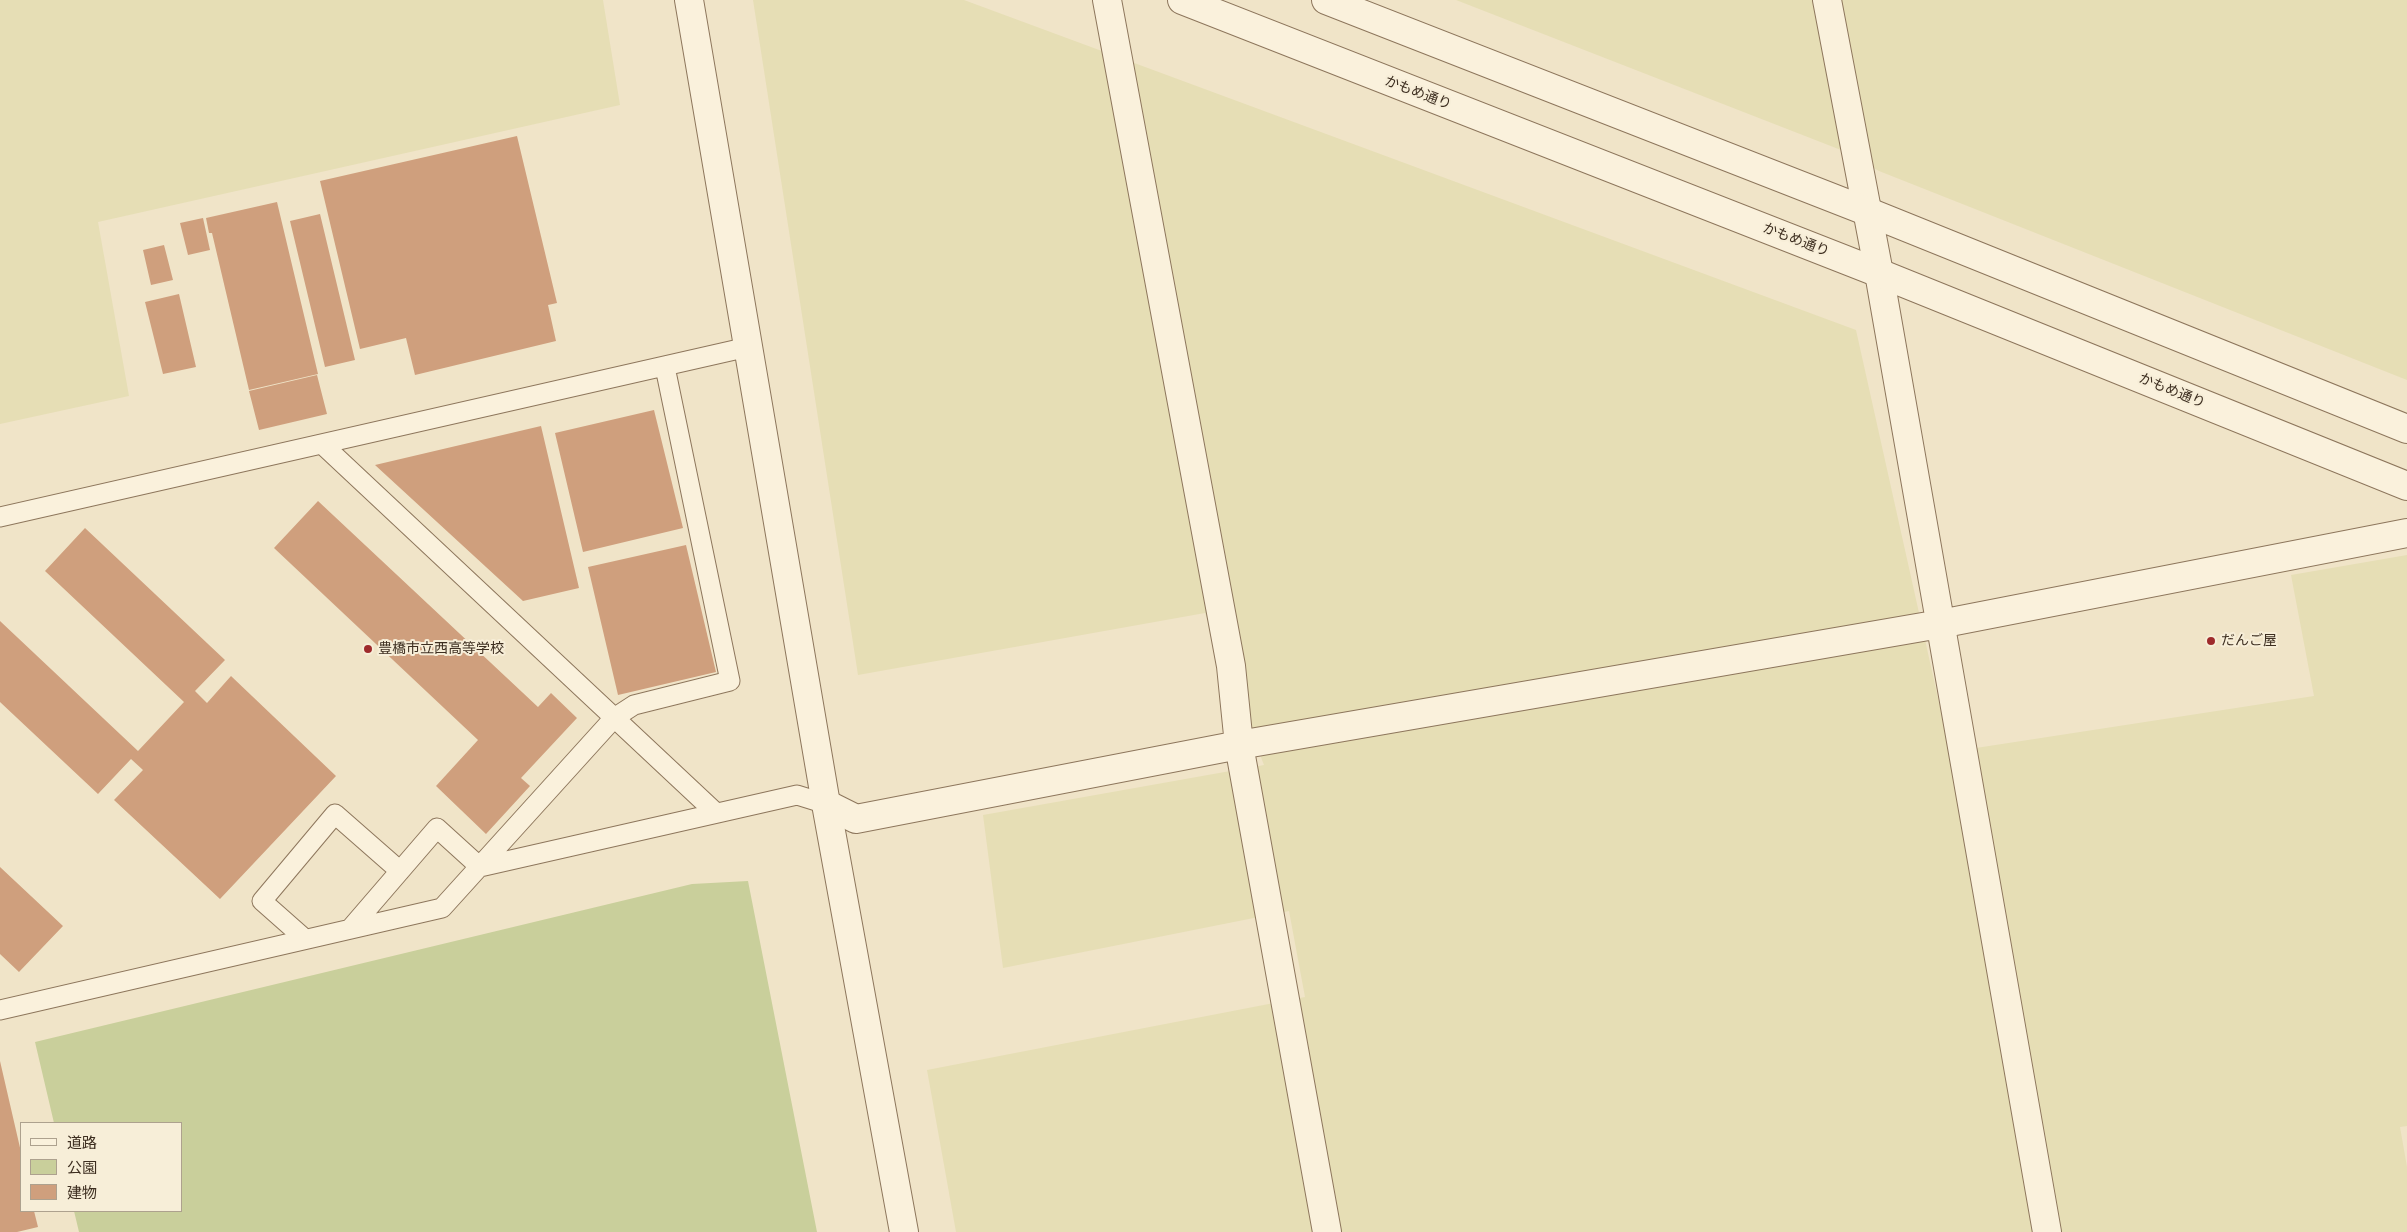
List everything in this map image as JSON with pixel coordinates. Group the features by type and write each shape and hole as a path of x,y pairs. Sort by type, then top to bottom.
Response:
{"street":[{"path":"688,0 826,804 904,1232"},
{"path":"1107,0 1231,666 1240,745 1327,1232"},
{"name":"かもめ通り","path":"1182,0 1878,273 2407,486"},
{"path":"1326,0 1866,211 2407,429"},
{"path":"1827,0 1878,273 2047,1232"},
{"path":"826,804 856,819 1240,745 1940,624 2407,533"}],"lane":[{"path":"0,517 748,348"},
{"path":"0,1010 442,908 614,718 634,705 730,681 665,367"},
{"path":"322,444 716,813"},
{"path":"480,867 798,795 826,804"},
{"path":"305,939 262,901 335,814 400,871"},
{"path":"350,929 437,828 480,867"}],"shaded area":[{"path":"0,0 603,0 620,105 98,222 129,396 0,424"},
{"path":"753,0 964,0 1856,330 1950,752 2314,696 2291,575 2407,555 2407,1126 2400,1127 2407,1167 2407,1232 956,1232 927,1070 1305,997 1289,911 1003,968 983,815 1264,765 1205,613 858,675"},
{"path":"1456,0 2407,0 2407,380 1879,171 1841,150"}],"green space":[{"path":"748,881 817,1232 79,1232 74,1212 182,1212 182,1122 54,1122 35,1042 692,884"}],"building":[{"path":"517,136 557,303 548,305 556,341 415,375 406,338 360,349 320,181"},
{"path":"277,202 318,374 249,390 212,233 209,233 206,218"},
{"path":"320,214 355,360 325,367 290,221"},
{"path":"203,218 210,250 188,255 180,223"},
{"path":"164,245 173,280 151,285 143,250"},
{"path":"179,294 196,367 163,374 145,302"},
{"path":"317,375 327,414 259,430 249,391"},
{"path":"654,410 683,528 583,552 555,433"},
{"path":"541,426 579,588 523,601 375,465"},
{"path":"318,501 538,707 551,693 577,718 521,778 530,786 486,834 436,786 478,740 274,548"},
{"path":"85,528 225,660 195,691 207,703 231,676 336,776 220,899 114,800 143,770 131,759 98,794 0,702 0,621 138,751 184,702 45,571"},
{"path":"686,545 716,672 618,695 588,567"},
{"path":"0,867 63,926 19,972 0,954"},
{"path":"0,1061 20,1148 20,1212 34,1212 38,1227 17,1232 0,1232"}],"place":[{"name":"だんご屋","path":"2211,641"},
{"name":"豊橋市立西高等学校","path":"368,649"}]}
